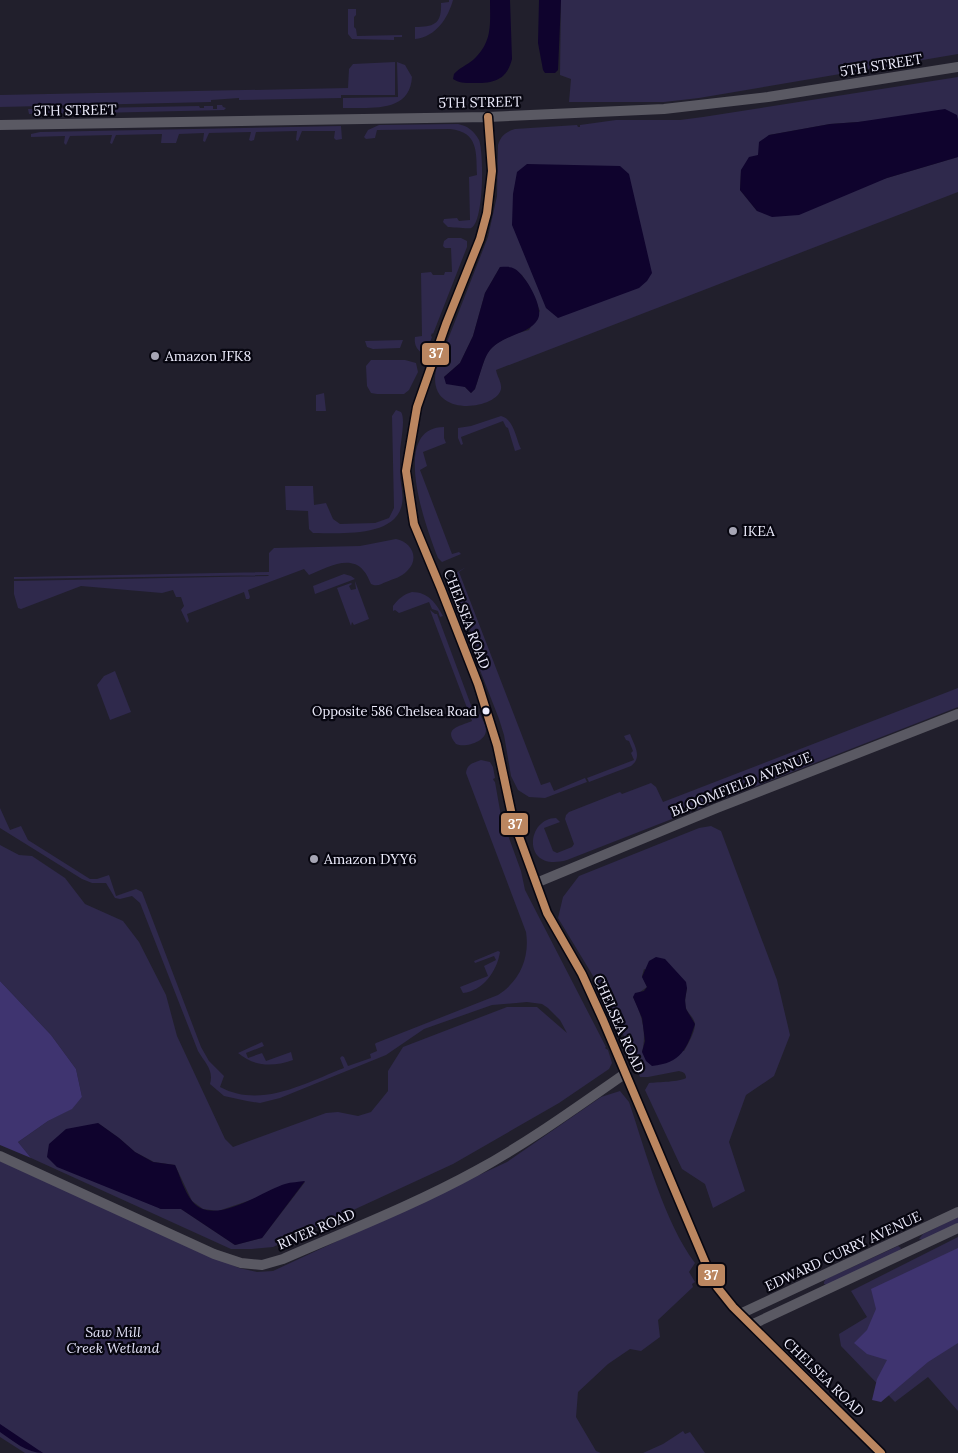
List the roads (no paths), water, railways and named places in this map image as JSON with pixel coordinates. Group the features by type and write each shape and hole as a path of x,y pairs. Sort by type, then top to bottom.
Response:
{"street":[{"name":"5TH STREET","path":"0,125 488,117 645,110 715,104 958,67"},
{"name":"CHELSEA ROAD","path":"488,117 492,170 487,213 480,239 446,324 417,407 406,471 414,524 478,684 497,745 513,820 547,913 582,974 717,1287 740,1314 881,1453"},
{"name":"BLOOMFIELD AVENUE","path":"536,882 717,808 958,714"},
{"name":"RIVER ROAD","path":"0,1156 214,1254 241,1263 262,1265 292,1255 428,1195 476,1171 511,1151 626,1073"},
{"name":"EDWARD CURRY AVENUE","path":"740,1314 958,1212"},
{"name":"EDWARD CURRY AVENUE","path":"751,1325 958,1228"},
{"path":"906,1237 912,1250"}],"place":[{"name":"Amazon JFK8","path":"155,356"},
{"name":"IKEA","path":"733,531"},
{"name":"Opposite 586 Chelsea Road","path":"486,711"},
{"name":"Amazon DYY6","path":"314,859"}],"park label":[{"name":"Saw Mill Creek Wetland","path":"113,1340"}]}
